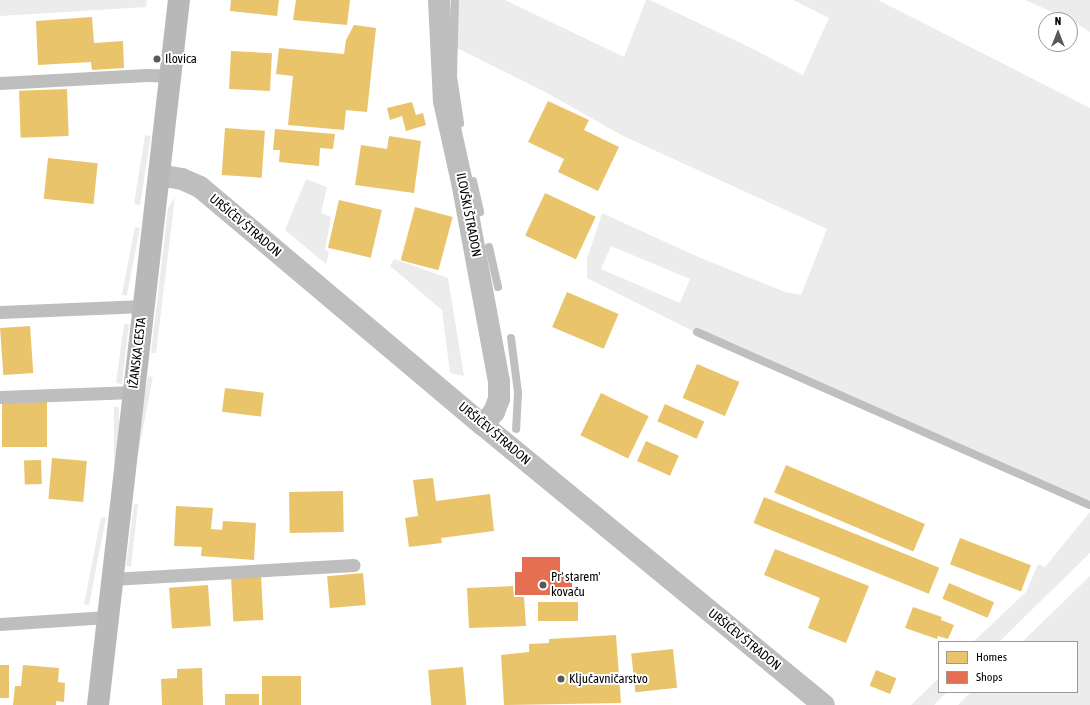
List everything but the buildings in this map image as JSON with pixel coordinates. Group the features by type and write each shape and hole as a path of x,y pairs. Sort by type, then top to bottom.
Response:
{"main road":[{"name":"IŽANSKA CESTA","path":"98,705 179,0"}],"street":[{"name":"ILOVŠKI ŠTRADON","path":"439,0 444,101 462,182 499,382 499,399 494,412 483,425"},
{"name":"URŠIČEV ŠTRADON","path":"159,175 182,179 200,188 483,425 824,705"}],"lane":[{"path":"0,83 147,75 170,76"},
{"path":"0,312 144,306"},
{"path":"0,396 134,392"},
{"path":"112,579 354,565"},
{"path":"0,624 108,617"}],"shaded area":[{"path":"0,0 147,0 146,7 0,16"},
{"path":"450,0 505,0 624,57 646,0 650,0 749,47 803,75 829,18 793,0 878,0 1090,108 1090,505 717,343 587,278 587,259 602,213 696,256 785,292 801,295 827,229 623,136 547,93 451,45","holes":["611,246 690,279 680,303 601,269"]},
{"path":"1025,0 1090,0 1090,32 1078,25 1078,12 1052,12"},
{"path":"145,135 151,136 140,205 134,204"},
{"path":"306,179 327,187 321,213 331,217 325,250 329,252 326,264 285,230"},
{"path":"175,197 156,353 151,353 168,208"},
{"path":"135,227 140,228 127,296 122,295"},
{"path":"394,259 448,278 464,376 450,373 442,310 390,266"},
{"path":"124,324 129,324 122,384 116,383"},
{"path":"148,376 153,377 133,481 128,480"},
{"path":"114,407 119,407 119,494 114,494"},
{"path":"134,504 138,504 131,567 126,566"},
{"path":"1090,512 1090,553 1000,641 974,641 1026,592 1038,564 1045,567"},
{"path":"101,517 106,518 89,605 84,604"},
{"path":"1090,576 1090,705 958,705 970,693 1078,693 1078,641 1023,641"},
{"path":"938,679 938,693 946,693 934,705 911,705"}],"waterway":[{"path":"455,0 453,76 460,123"},
{"path":"473,181 480,212"},
{"path":"489,247 498,287"},
{"path":"697,332 1090,505"},
{"path":"511,338 518,393 516,429"}],"place":[{"name":"Ilovica","path":"157,59"},
{"name":"Pr' starem' kovaču","path":"543,585"},
{"name":"Ključavničarstvo","path":"561,679"}]}
